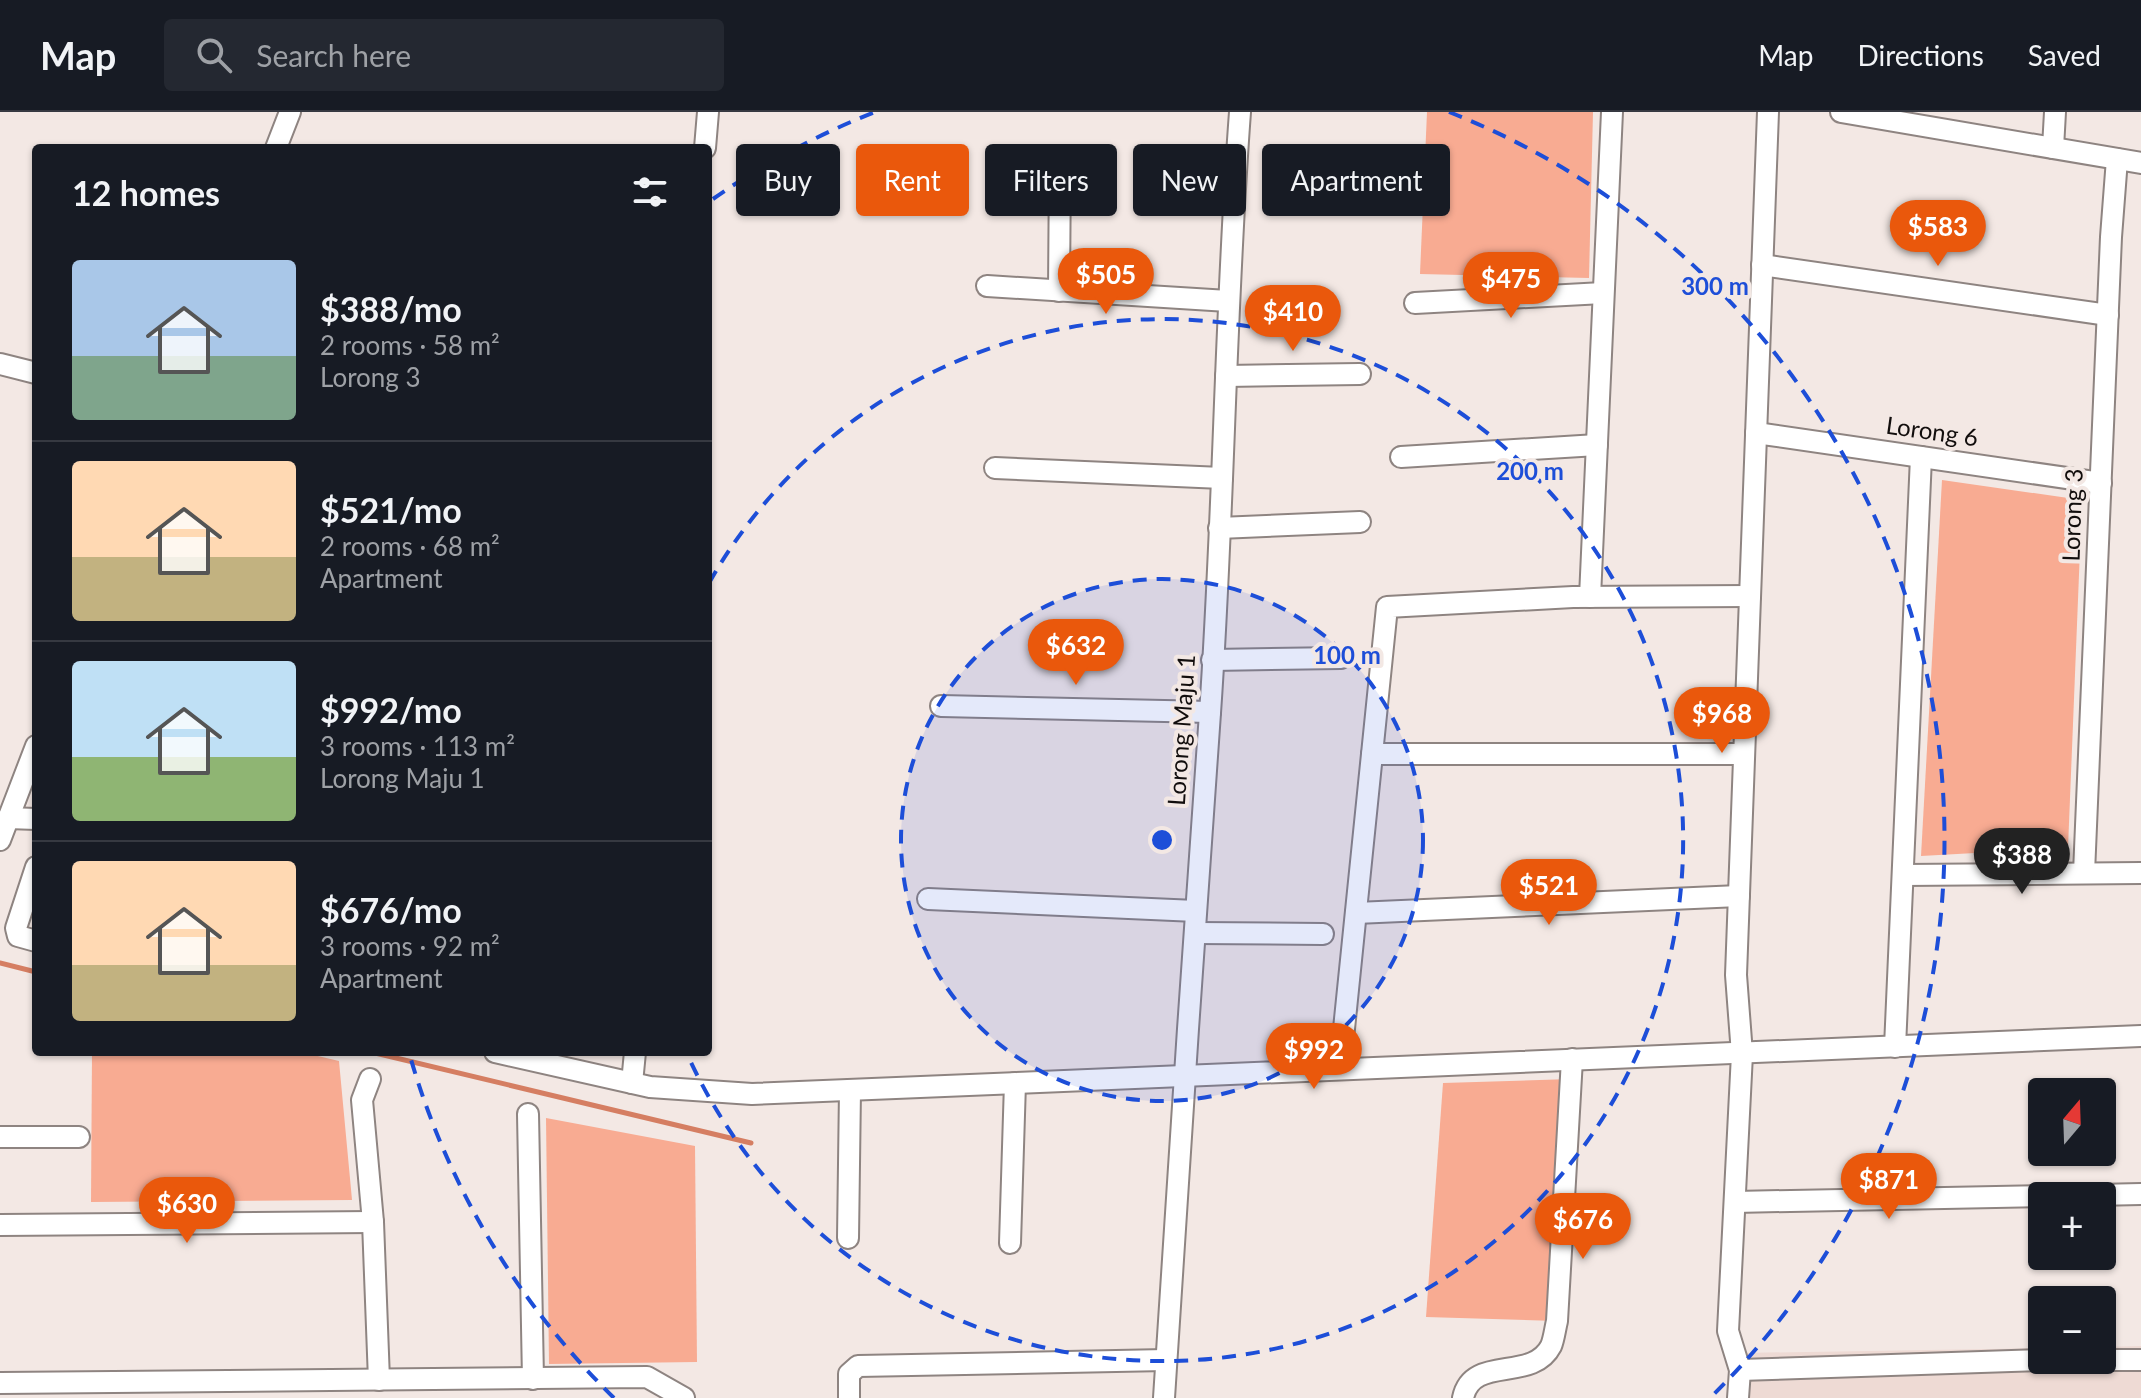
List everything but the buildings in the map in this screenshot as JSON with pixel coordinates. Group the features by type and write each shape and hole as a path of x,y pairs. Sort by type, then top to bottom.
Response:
{"street":[{"path":"278,144 290,112"},
{"path":"705,144 708,112"},
{"name":"Lorong Maju 1","path":"1164,1398 1210,712 1228,301 1240,112"},
{"path":"1590,597 1612,112"},
{"path":"1738,1398 1740,1370 1728,1331 1742,1054 1736,975 1768,112"},
{"path":"1841,112 1905,118 2141,163"},
{"path":"2053,148 2055,112"},
{"name":"Lorong 3","path":"2084,873 2117,159"},
{"path":"1059,291 1060,216"},
{"path":"1762,265 2108,315"},
{"path":"987,286 1228,301"},
{"path":"1415,303 1603,293"},
{"path":"0,364 32,372"},
{"path":"1226,376 1360,374"},
{"name":"Lorong 6","path":"1756,433 2101,483"},
{"path":"1401,457 1597,445"},
{"path":"1895,1047 1921,457"},
{"path":"995,468 1222,478"},
{"path":"1219,528 1360,522"},
{"path":"1340,1068 1387,607 1590,597 1750,596"},
{"path":"1212,660 1341,658"},
{"path":"941,706 1210,712"},
{"path":"1372,754 1744,754"},
{"path":"0,840 32,756"},
{"path":"8,818 32,819"},
{"path":"1903,875 2141,873"},
{"path":"32,879 16,928 18,936 32,940"},
{"path":"1356,913 1739,896"},
{"path":"928,899 1196,911"},
{"path":"1195,933 1323,934"},
{"path":"513,1056 632,1083 752,1094 2141,1036"},
{"path":"632,1083 635,1056"},
{"path":"1463,1398 1466,1384 1478,1374 1530,1364 1551,1346 1557,1321 1572,1059"},
{"path":"370,1079 362,1100 373,1222 379,1380"},
{"path":"1010,1243 1015,1083"},
{"path":"848,1238 850,1090"},
{"path":"528,1114 533,1379"},
{"path":"0,1137 79,1137"},
{"path":"2116,1195 2141,1194"},
{"path":"1735,1202 2028,1196"},
{"path":"0,1225 373,1222"},
{"path":"849,1398 849,1374 858,1366 1166,1360"},
{"path":"1740,1370 2028,1360"},
{"path":"2116,1360 2141,1360"},
{"path":"0,1383 647,1377 684,1398"}],"shaded area":[{"path":"1427,112 1593,112 1589,278 1420,274 1423,216 1450,216 1450,144 1426,144"},
{"path":"1942,480 2082,500 2068,848 1921,856"},
{"path":"92,1056 318,1056 339,1061 352,1200 91,1202"},
{"path":"1571,1079 1557,1321 1426,1317 1443,1083"},
{"path":"546,1118 695,1146 697,1362 549,1364"},
{"path":"2141,1346 2141,1398 1740,1398 1741,1353 2028,1348 2028,1374 2116,1374 2116,1347"}],"waterway":[{"path":"0,963 32,971"},
{"path":"388,1056 751,1143"}]}
